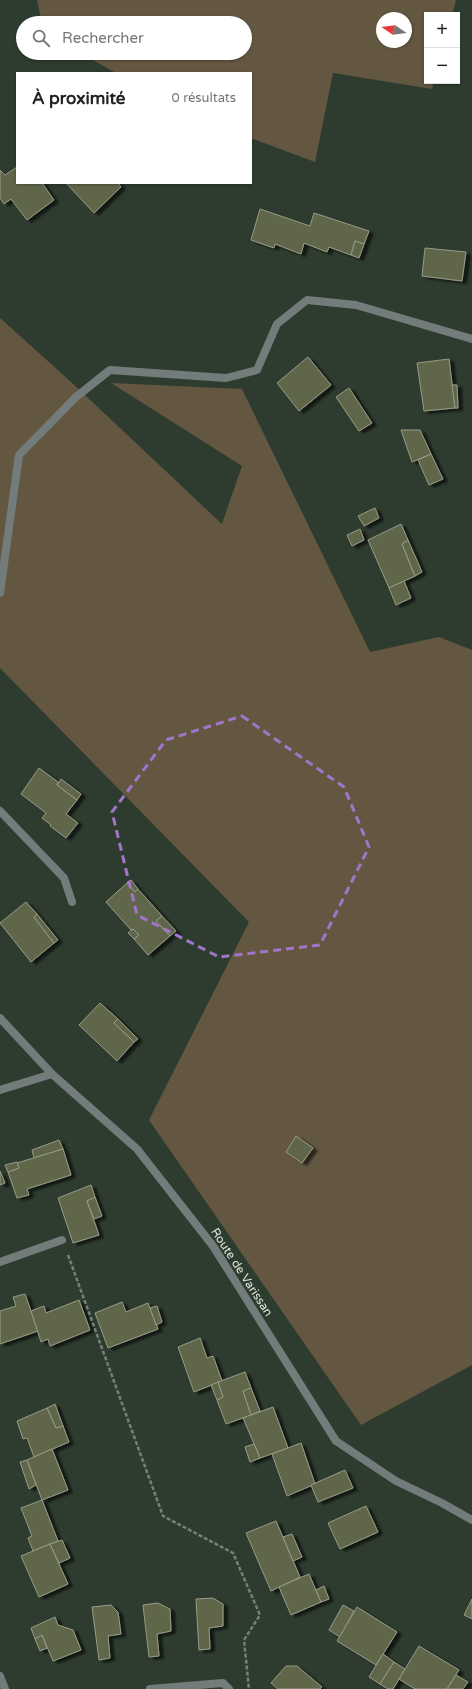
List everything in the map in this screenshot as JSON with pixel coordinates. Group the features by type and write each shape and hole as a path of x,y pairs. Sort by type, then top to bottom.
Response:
{"street":[{"path":"0,593 19,455 76,397 110,370 226,378 257,370 277,324 307,300 356,305 472,339"},
{"path":"0,811 64,878 72,902"},
{"name":"Route de Varissan","path":"0,1018 52,1074 137,1149 213,1246 336,1441 396,1481 442,1503 472,1520"},
{"path":"0,1090 52,1074"},
{"path":"0,1262 62,1240"},
{"path":"0,1676 5,1689"},
{"path":"150,1689 222,1682 229,1689"}],"path":[{"path":"62,1240 163,1516 233,1553 260,1615 244,1640 249,1689"}],"highlighted area":[{"path":"242,716 344,787 369,847 320,945 219,957 137,915 112,812 166,740"}],"shaded area":[{"path":"37,0 456,0 453,12 424,12 424,84 433,84 432,89 333,73 315,162 252,138 252,72 114,72 93,60 252,60 252,16 40,16"},
{"path":"0,318 70,381 222,524 242,466 111,383 242,389 370,652 439,637 472,650 472,1365 361,1425 149,1120 249,922 0,668"}],"building":[{"path":"16,168 16,184 43,184 54,200 27,220 11,199 4,204 0,198 0,170 5,175"},
{"path":"67,184 119,184 121,187 94,213"},
{"path":"260,209 310,226 314,213 369,231 364,244 355,241 351,255 329,247 327,252 304,243 301,254 275,244 274,248 251,240"},
{"path":"355,241 364,244 359,258 351,255"},
{"path":"425,248 466,252 462,281 422,276"},
{"path":"308,357 331,385 299,411 277,383"},
{"path":"449,359 455,408 424,411 417,363"},
{"path":"452,385 457,385 458,408 455,408"},
{"path":"349,388 372,423 359,431 336,397"},
{"path":"401,430 420,430 431,454 412,462"},
{"path":"431,454 443,479 429,485 418,460"},
{"path":"375,508 379,518 364,526 358,516"},
{"path":"401,524 408,540 402,544 415,576 389,588 368,540"},
{"path":"360,529 364,540 352,546 347,535"},
{"path":"408,540 422,572 415,576 402,544"},
{"path":"404,581 411,598 396,605 389,588"},
{"path":"39,768 58,782 57,785 77,800 66,814 78,823 66,838 42,818 46,813 21,794"},
{"path":"61,779 81,794 77,800 57,785"},
{"path":"131,880 138,889 135,892 127,883"},
{"path":"127,883 135,892 138,889 162,916 156,921 170,936 148,955 134,939 139,935 133,929 131,930 106,902"},
{"path":"26,902 37,914 34,917 54,943 31,962 0,923"},
{"path":"37,914 58,940 54,943 34,917"},
{"path":"162,916 176,931 170,936 156,921"},
{"path":"133,929 139,935 134,939 128,933"},
{"path":"100,1003 118,1019 114,1023 134,1042 117,1061 79,1025"},
{"path":"118,1019 138,1039 134,1042 114,1023"},
{"path":"296,1136 313,1148 302,1163 286,1152"},
{"path":"59,1140 63,1149 34,1158 32,1150"},
{"path":"63,1149 71,1175 27,1189 29,1195 17,1198 8,1172 19,1168 17,1163"},
{"path":"17,1162 19,1168 8,1172 5,1165"},
{"path":"0,1171 5,1183 0,1185"},
{"path":"91,1185 95,1197 87,1201 99,1235 73,1243 58,1198"},
{"path":"95,1197 102,1216 94,1219 87,1201"},
{"path":"25,1294 38,1331 0,1344 0,1311 16,1306 13,1297"},
{"path":"79,1300 90,1330 50,1346 48,1339 41,1342 31,1311 44,1306 46,1313"},
{"path":"122,1302 126,1312 148,1303 158,1329 108,1348 95,1313"},
{"path":"157,1306 162,1322 156,1325 150,1308"},
{"path":"200,1338 207,1358 213,1356 222,1381 194,1392 178,1347"},
{"path":"245,1372 251,1388 243,1391 251,1415 226,1424 217,1400 223,1397 218,1382"},
{"path":"218,1382 223,1397 217,1400 211,1385"},
{"path":"251,1388 260,1411 251,1415 243,1391"},
{"path":"55,1404 63,1426 56,1428 47,1408"},
{"path":"273,1407 288,1448 260,1458 243,1418"},
{"path":"47,1408 56,1428 63,1426 69,1442 34,1457 27,1438 23,1439 17,1421"},
{"path":"301,1443 315,1484 287,1496 272,1454"},
{"path":"254,1444 260,1458 250,1462 245,1447"},
{"path":"52,1449 68,1490 42,1500 27,1460"},
{"path":"27,1460 36,1485 29,1489 20,1462"},
{"path":"345,1470 353,1488 318,1502 311,1485"},
{"path":"42,1500 58,1541 33,1551 28,1538 32,1536 21,1508"},
{"path":"366,1506 378,1532 340,1549 328,1523"},
{"path":"276,1521 300,1577 271,1591 246,1533"},
{"path":"292,1534 302,1557 293,1561 283,1537"},
{"path":"62,1540 70,1558 59,1563 50,1544"},
{"path":"50,1544 68,1584 39,1597 21,1556"},
{"path":"309,1574 321,1602 291,1615 279,1587"},
{"path":"324,1586 329,1599 321,1602 316,1590"},
{"path":"213,1598 223,1604 223,1626 209,1628 210,1649 199,1650 196,1599"},
{"path":"472,1599 472,1619 464,1615"},
{"path":"158,1603 170,1609 171,1631 157,1634 159,1656 149,1657 143,1605"},
{"path":"111,1605 118,1612 121,1634 108,1636 110,1658 99,1660 92,1607"},
{"path":"343,1605 354,1611 340,1637 329,1630"},
{"path":"357,1607 397,1632 376,1665 337,1641"},
{"path":"55,1617 58,1625 73,1630 81,1650 53,1661 42,1635 35,1639 31,1628"},
{"path":"42,1635 47,1648 40,1651 35,1639"},
{"path":"419,1646 459,1670 447,1689 415,1689 399,1679"},
{"path":"383,1654 394,1662 380,1684 369,1677"},
{"path":"394,1662 405,1669 393,1689 388,1689 380,1684"},
{"path":"286,1666 297,1666 322,1687 320,1689 278,1689 271,1683"},
{"path":"456,1675 468,1682 463,1689 447,1689"}]}
